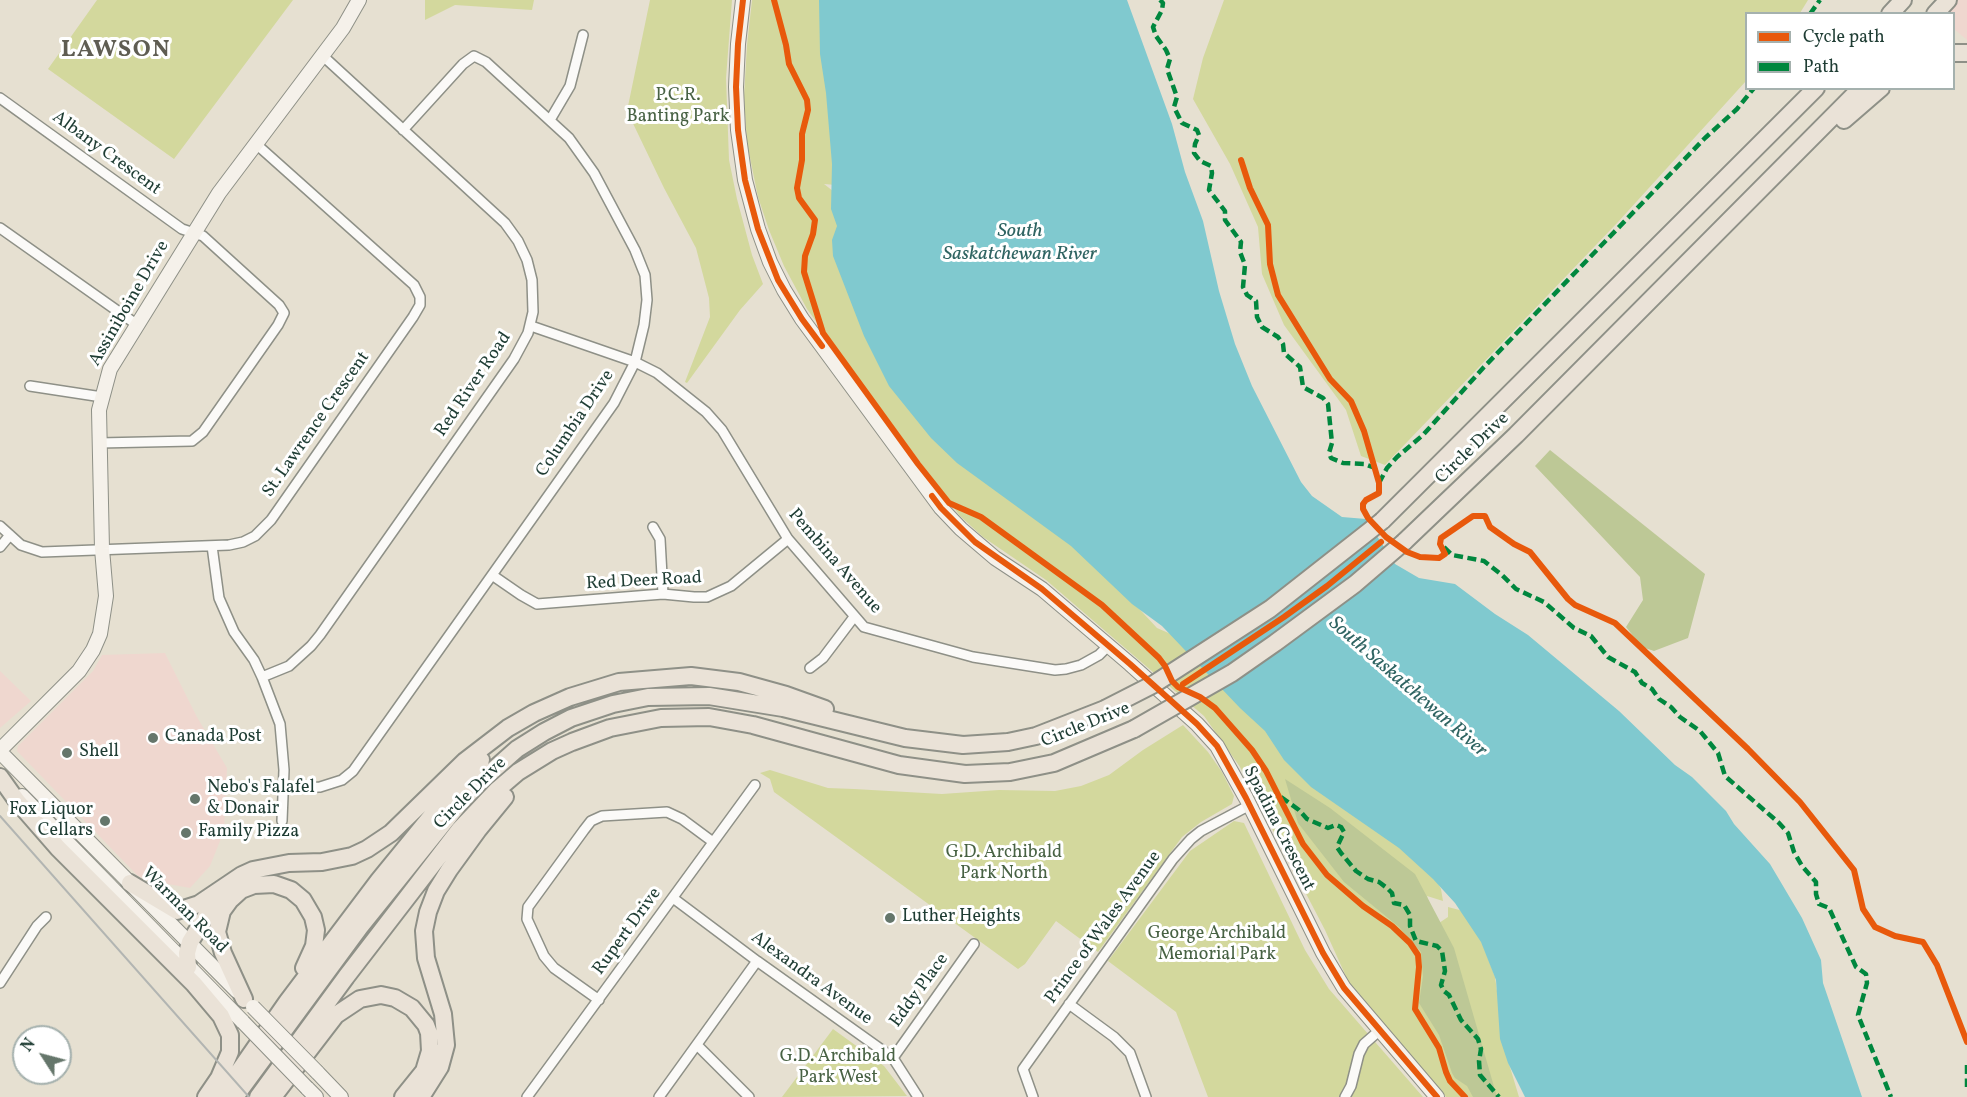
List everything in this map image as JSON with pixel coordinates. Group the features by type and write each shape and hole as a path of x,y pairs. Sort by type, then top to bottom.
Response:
{"highway":[{"path":"1892,12 1903,0"},
{"path":"1937,12 1948,0"},
{"name":"Circle Drive","path":"221,1096 459,804 517,749 553,727 591,711 633,699 673,695 709,696 783,708 905,738 963,745 1008,742 1036,736 1105,709 1155,684 1262,615 1382,521 1814,90"},
{"name":"Circle Drive","path":"258,1097 417,882 475,813 518,772 552,751 610,728 662,718 709,717 753,725 899,765 965,774 1010,772 1054,763 1134,729 1232,673 1354,584 1404,542 1516,435 1859,90"},
{"path":"1782,168 1802,157 1879,90"},
{"path":"130,883 177,911 198,904 242,875 264,867 337,860 367,849 392,833 446,778 484,745 525,718 570,697 619,682 691,676 739,682 786,695 905,738"},
{"path":"221,1096 345,925 446,798 484,758 507,739 570,697"},
{"path":"422,1097 440,1067 446,1045 443,1014 426,958 424,931 428,912 436,891 449,870 477,830 505,797 518,772"},
{"path":"0,775 17,801 58,848 194,984 221,1016 230,1035 230,1052 219,1078 221,1096"},
{"path":"188,967 187,953 190,942 210,906 232,881"},
{"path":"221,1096 305,966 314,946 316,930 311,910 298,894 279,885 261,883 241,890 230,900 219,918 217,932 220,947 249,1003"},
{"path":"273,1097 336,1016 360,999 381,995 395,998 412,1008 426,1025 429,1033 430,1051 424,1071 403,1097"}],"street":[{"name":"Assiniboine Drive","path":"0,751 79,671 93,650 100,634 105,596 99,410 110,369 226,182 323,56 359,0"},
{"name":"Spadina Crescent","path":"741,4 736,87 738,130 745,180 758,230 778,280 802,319 941,508 975,542 1042,589 1197,724 1217,746 1250,805 1323,953 1344,988 1437,1097"},
{"path":"550,120 570,86 583,35"},
{"name":"Red River Road","path":"262,677 289,666 320,635 514,359 531,326 533,312 532,280 527,260 518,240 505,223 323,56"},
{"name":"Columbia Drive","path":"285,788 320,787 334,784 353,771 614,403 635,362 646,308 645,275 635,250 594,173 569,138 486,62 474,56 463,64 403,130"},
{"name":"Albany Crescent","path":"0,98 182,229 203,236 279,305 284,313 203,432 192,441 99,443"},
{"name":"St. Lawrence Crescent","path":"0,526 21,545 42,552 212,546 243,542 255,536 265,527 420,305 420,297 414,285 255,143"},
{"path":"0,228 136,324"},
{"name":"Pembina Avenue","path":"531,326 635,362 666,379 705,412 722,430 788,539 864,627 973,657 1055,670 1081,665 1099,655 1108,646"},
{"path":"30,386 102,397"},
{"path":"653,527 660,539 663,594"},
{"path":"0,547 10,535"},
{"name":"Red Deer Road","path":"492,575 537,604 663,594 694,597 716,594 731,586 788,539"},
{"path":"212,546 219,598 234,632 254,660 280,724 285,788 282,821"},
{"path":"810,668 823,658 854,617"},
{"name":"Warman Road","path":"0,751 341,1097"},
{"name":"Warman Road","path":"0,775 312,1092"},
{"name":"Rupert Drive","path":"526,1097 755,785"},
{"name":"Prince of Wales Avenue","path":"1033,1097 1023,1069 1182,848 1209,825 1250,805"},
{"path":"599,1000 554,968 544,956 527,919 528,906 591,821 602,816 667,812 682,819 713,842"},
{"name":"Alexandra Avenue","path":"673,898 893,1058 918,1097"},
{"path":"0,983 37,926 46,917"},
{"name":"Eddy Place","path":"893,1058 974,944"},
{"path":"659,1097 757,961"},
{"path":"1069,1004 1114,1037 1130,1053 1146,1097"},
{"path":"1345,1097 1352,1086 1359,1054 1364,1044 1380,1030"},
{"path":"697,1045 749,1097"}],"shaded area":[{"path":"1955,0 1967,0 1967,40 1955,30 1955,12 1943,12"},
{"path":"165,653 197,717 227,768 224,831 210,866 190,888 146,880 137,875 17,751 18,746 93,671 102,655"},
{"path":"0,671 31,701 0,728"}],"green space":[{"path":"97,0 293,0 174,159 48,69"},
{"path":"425,0 534,0 532,10 455,5 425,20"},
{"name":"P.C.R. Banting Park","path":"650,0 732,0 726,78 729,160 752,255 763,284 740,310 687,383 685,382 710,317 709,298 696,248 627,111"},
{"path":"752,0 829,0 836,185 824,184 838,195 1059,532 1131,600 1157,628 1173,635 1430,867 1441,889 1443,901 1427,896 1436,925 1448,917 1448,907 1467,912 1479,934 1495,977 1506,1054 1519,1097 1446,1097 1349,983 1325,930 1240,767 1204,716 1046,580 983,537 960,516 807,309 784,266 769,230 758,197 747,143 744,97"},
{"path":"1224,0 1808,0 1801,12 1745,12 1745,82 1618,222 1385,465 1361,456 1346,410 1284,325 1262,274 1258,227 1230,164 1193,99 1203,58"},
{"path":"1550,450 1705,574 1688,638 1654,651 1642,647 1626,627 1643,600 1640,577 1535,466"},
{"name":"G.D. Archibald Park North","path":"1183,725 1208,752 1222,772 1234,796 1232,804 1201,822 1182,837 1098,952 1056,921 1025,964 1018,969 774,792 770,779 760,773 770,770 828,788 942,794 999,790 1055,791 1081,786 1109,775"},
{"path":"1285,779 1330,808 1415,874 1454,948 1497,1097 1473,1097 1467,1086 1455,1078 1439,1035 1419,1003 1423,976 1421,952 1399,927 1344,882 1298,823"},
{"name":"George Archibald Memorial Park","path":"1234,821 1244,823 1305,950 1329,989 1423,1097 1208,1097 1176,1012 1108,961 1190,851"},
{"name":"G.D. Archibald Park West","path":"833,1029 884,1066 907,1096 782,1097"}],"water":[{"name":"South Saskatchewan River","path":"819,0 1127,0 1172,124 1185,172 1203,221 1219,291 1235,344 1252,386 1301,482 1312,496 1342,517 1366,519 1395,564 1419,578 1455,584 1528,635 1619,711 1726,811 1734,824 1770,864 1802,918 1821,960 1823,983 1862,1097 1525,1097 1508,1063 1500,1039 1496,980 1481,942 1455,903 1399,848 1311,787 1284,760 1265,731 1162,626 1132,604 1071,546 957,463 931,438 889,386 864,336 833,256 832,240 837,226 831,209 832,164 820,54"}],"railway":[{"path":"0,816 249,1097"}],"marked path":[{"path":"1160,0 1163,3 1162,10 1153,27 1170,59 1167,69 1177,97 1174,107 1182,123 1197,130 1199,135 1194,153 1200,161 1211,166 1209,190 1225,211 1225,220 1241,242 1240,252 1245,265 1243,287 1247,295 1256,301 1257,317 1262,327 1278,337 1283,344 1284,353 1300,367 1303,387 1323,398 1328,404 1332,443 1329,453 1331,458 1343,463 1364,464 1375,468"},
{"path":"1811,12 1820,0"},
{"path":"1379,483 1387,468 1397,457 1423,435 1484,367 1705,138 1737,109 1752,90"},
{"path":"1444,547 1452,555 1484,561 1516,589 1544,602 1574,628 1591,636 1608,657 1635,672 1642,683 1652,689 1659,699 1700,731 1718,753 1725,776 1788,833 1794,852 1802,866 1816,882 1819,904 1829,908 1856,967 1866,974 1867,983 1858,1015 1891,1097"},
{"path":"1281,797 1307,819 1328,828 1336,825 1341,827 1344,832 1337,847 1341,853 1356,871 1387,888 1392,893 1394,903 1404,905 1410,915 1410,926 1416,941 1437,946 1442,951 1445,971 1441,985 1449,995 1461,1020 1478,1039 1481,1049 1480,1075 1499,1097"},
{"path":"1967,1065 1967,1087"}],"cycle path":[{"path":"743,0 736,87 738,130 745,180 758,229 778,280 822,346"},
{"path":"774,0 789,64 807,100 808,110 802,134 802,160 797,188 799,198 815,220 813,234 805,256 804,272 823,333 949,503 981,517 1102,605 1159,658 1178,687 1200,697 1215,708 1252,750 1266,771 1303,844 1327,875 1363,906 1392,926 1410,943 1418,955 1415,1009 1439,1048 1450,1081 1465,1097"},
{"path":"1241,160 1250,188 1268,225 1270,264 1278,295 1330,379 1351,401 1364,431 1379,483 1379,493 1363,504 1368,518 1386,537 1407,552 1420,557 1439,558 1445,554 1440,544 1441,538 1473,516 1485,516 1490,527 1530,552 1575,605 1615,623 1748,749 1800,802 1854,870 1863,909 1875,927 1895,936 1923,942 1937,965 1967,1042"},
{"path":"932,496 975,542 1042,589 1197,724 1217,746 1246,798 1323,953 1344,988 1437,1097"},
{"path":"1183,684 1284,617 1381,542"}],"place":[{"name":"Canada Post","path":"153,738"},
{"name":"Shell","path":"67,753"},
{"name":"Nebo's Falafel & Donair","path":"195,799"},
{"name":"Fox Liquor Cellars","path":"105,821"},
{"name":"Family Pizza","path":"186,833"},
{"name":"Luther Heights","path":"890,918"}],"district":[{"name":"LAWSON","path":"116,52"}]}
